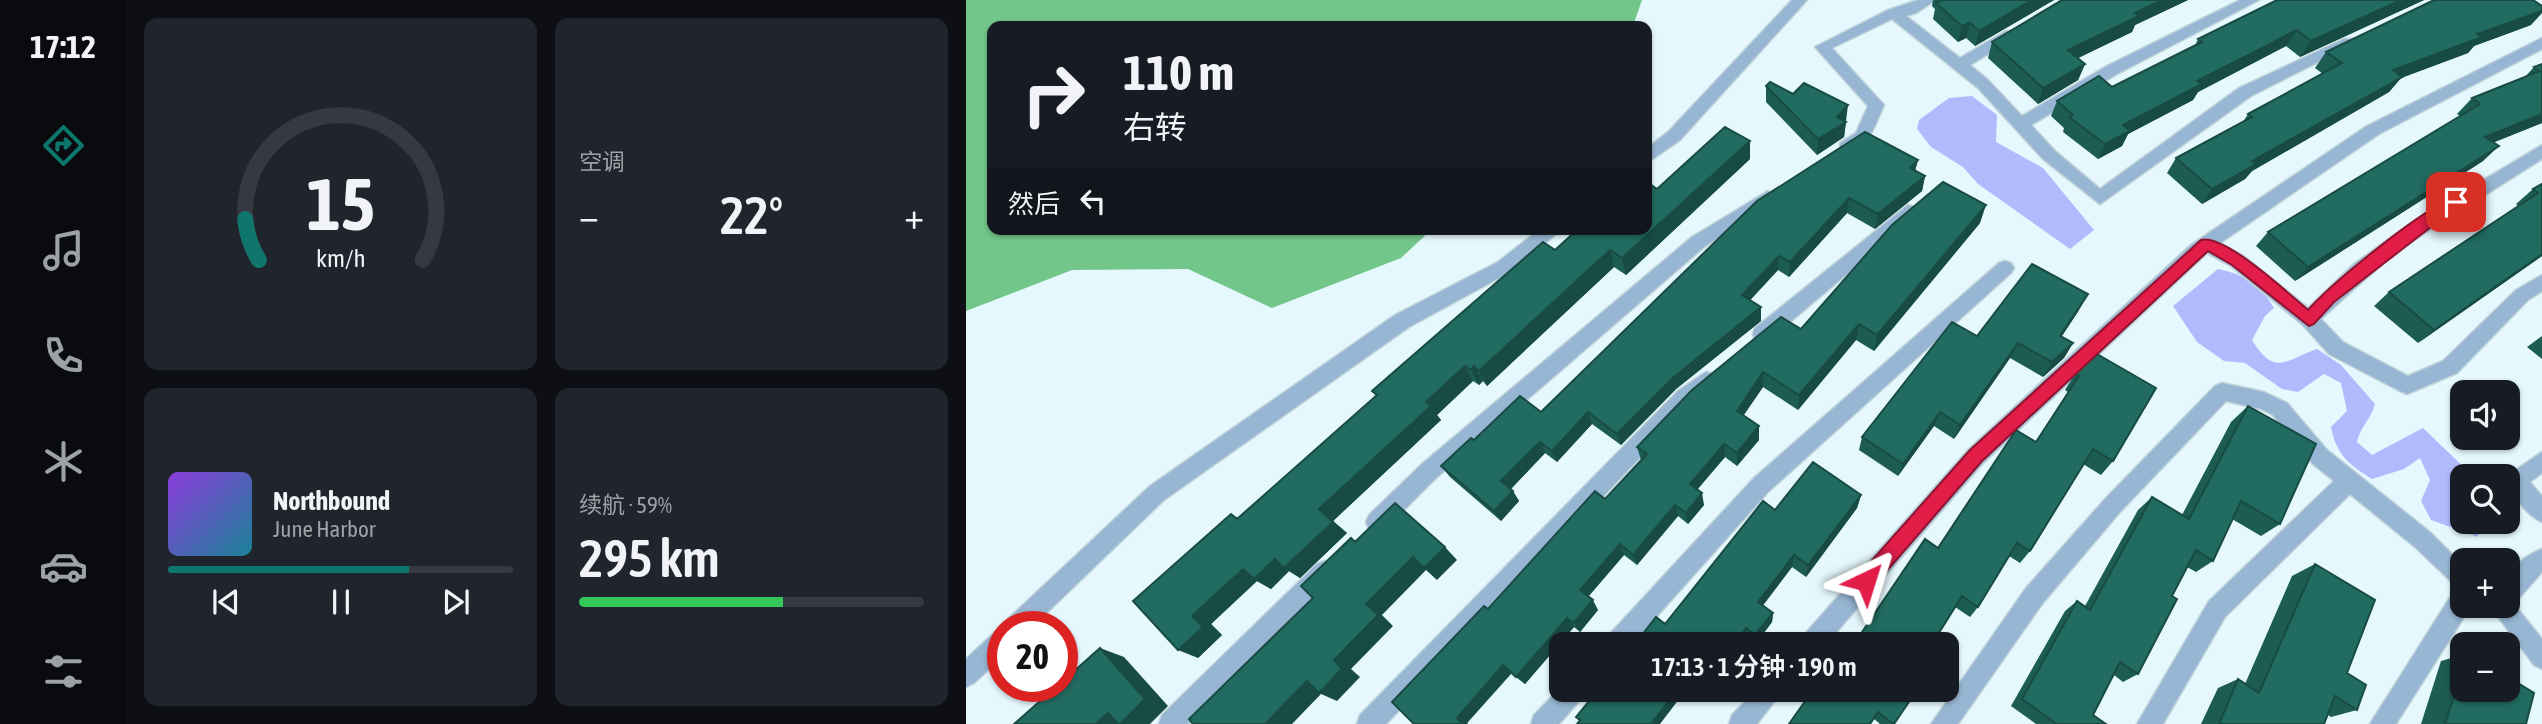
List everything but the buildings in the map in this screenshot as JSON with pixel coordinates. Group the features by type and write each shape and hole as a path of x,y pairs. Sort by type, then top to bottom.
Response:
{"lane":[{"path":"1652,153 1674,136 1800,0"},
{"path":"1827,160 1862,137 1876,106 1822,47 1893,13 1911,10 1929,0"},
{"path":"2021,124 2112,70 2252,0"},
{"path":"1893,13 1983,84 2049,155 2100,198 2245,92 2366,34"},
{"path":"1959,65 2026,26"},
{"path":"1822,632 1976,456 2206,244 2373,130 2542,43"},
{"path":"2309,319 2328,297 2435,215 2542,151"},
{"path":"1359,539 1429,471 1698,242 1780,190"},
{"path":"1749,344 1921,201"},
{"path":"1033,611 1157,493 1402,321 1504,267 1545,235"},
{"path":"2206,244 2237,261 2309,319 2336,348 2407,385 2450,367 2522,295 2542,282"},
{"path":"1627,632 1761,485 2005,268"},
{"path":"1369,724 1685,397 1717,370"},
{"path":"1943,724 2035,596 2113,505 2222,392 2264,401 2280,409 2320,457 2347,482 2423,540 2450,567"},
{"path":"2542,461 2516,481 2542,512"},
{"path":"2148,724 2217,610 2347,482"},
{"path":"1171,724 1339,558"},
{"path":"2520,580 2532,565 2542,560"},
{"path":"2382,724 2450,618"},
{"path":"2511,618 2542,657"},
{"path":"966,675 987,655"},
{"path":"1543,724 1563,702"},
{"path":"1741,724 1760,702"}],"green space":[{"path":"966,0 1642,0 1635,21 987,21 987,235 1426,235 1401,258 1272,308 1188,269 1072,270 966,311"}],"water":[{"path":"1972,96 1997,115 1996,142 2043,168 2094,230 2070,249 1978,184 1963,167 1931,147 1917,129 1919,120 1949,98"},
{"path":"2218,269 2251,281 2274,308 2265,316 2252,340 2260,352 2268,359 2282,362 2317,349 2341,365 2375,404 2357,442 2372,455 2423,428 2461,464 2450,464 2450,527 2431,520 2421,501 2430,480 2420,458 2404,469 2372,479 2340,452 2331,427 2347,411 2341,383 2324,374 2298,392 2282,389 2245,363 2224,361 2197,342 2173,306"}],"route":[{"path":"1866,581 1976,456 2206,244 2237,261 2309,319 2328,297 2456,202"}]}
